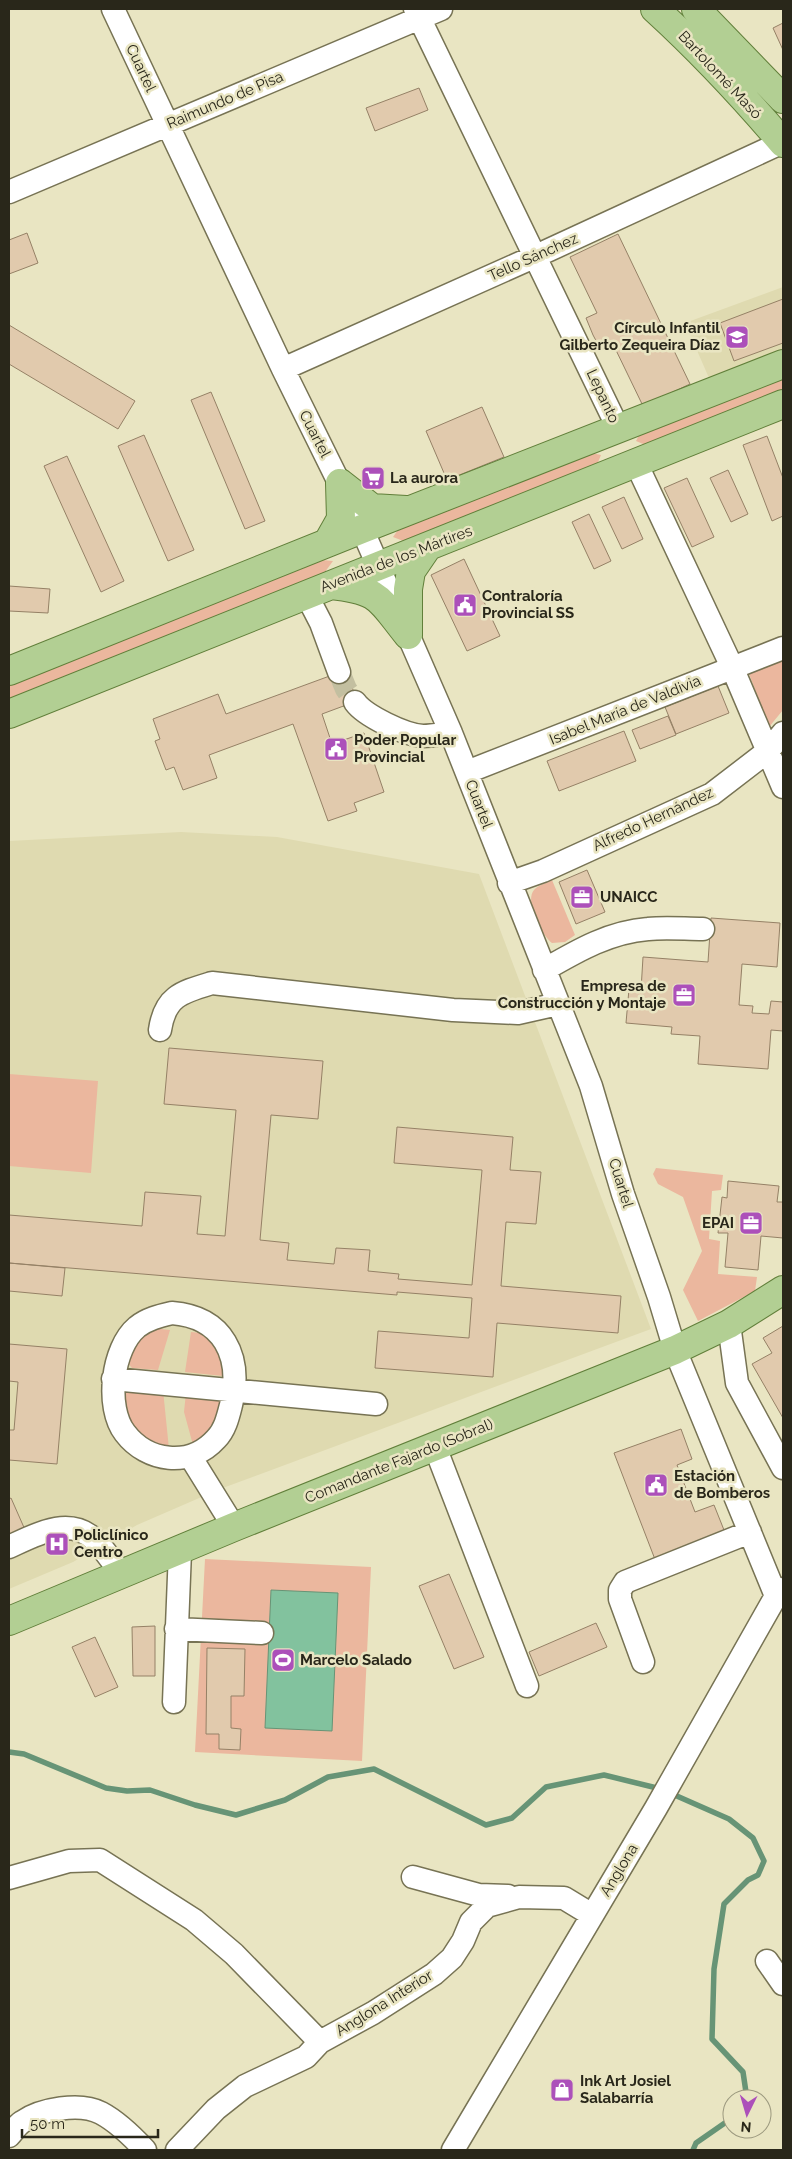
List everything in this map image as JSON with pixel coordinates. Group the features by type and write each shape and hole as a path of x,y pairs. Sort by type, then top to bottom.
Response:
{"main road":[{"name":"Bartolomé Masó","path":"655,9 739,91 783,143"},
{"name":"Bartolomé Masó","path":"696,9 783,99"},
{"path":"9,671 328,542 619,430 783,364"},
{"name":"Avenida de los Mártires","path":"9,714 318,590 426,549 783,404"},
{"name":"Lepanto","path":"619,430 636,463"},
{"path":"340,484 372,508 413,510"},
{"path":"328,542 341,519 340,484"},
{"path":"408,635 408,589 411,571 426,549"},
{"path":"318,590 359,588 378,597 408,635"},
{"name":"Comandante Fajardo (Sobral)","path":"9,1621 234,1527 675,1350 729,1324 783,1290"}],"street":[{"name":"Cuartel","path":"113,9 283,369 362,529 451,733 591,1086 623,1194 659,1297 675,1350 750,1532 780,1592"},
{"name":"Raimundo de Pisa","path":"9,192 168,125 418,13 441,9"},
{"name":"Lepanto","path":"418,13 619,430"},
{"name":"Tello Sánchez","path":"283,369 783,143"},
{"name":"Lepanto","path":"636,463 732,667 783,787"},
{"path":"318,590 321,622 340,672"},
{"name":"Isabel María de Valdivia","path":"467,772 783,648"},
{"path":"355,702 361,710 388,724 422,736 451,733"},
{"name":"Alfredo Hernández","path":"509,883 543,871 712,794 768,751 783,733"},
{"path":"544,970 589,944 624,933 648,928 703,929"},
{"path":"160,1030 162,1018 178,994 212,983 453,1010 518,1013 558,1004"},
{"path":"172,1313 191,1315 209,1323 223,1337 231,1354 235,1390 226,1423 217,1439 202,1451 190,1456 166,1459 148,1454 132,1443 121,1428 115,1410 113,1378 125,1342 136,1328 153,1317 172,1313"},
{"path":"729,1324 737,1383 783,1468"},
{"path":"113,1378 376,1404"},
{"path":"435,1447 527,1686"},
{"path":"190,1456 234,1527"},
{"path":"9,1548 46,1530 62,1528 78,1530 94,1540 122,1574"},
{"path":"644,1662 620,1599 620,1590 625,1582 750,1532"},
{"path":"174,1702 180,1551"},
{"name":"Anglona","path":"453,2150 656,1808 676,1770 780,1592"},
{"path":"176,1629 262,1633"},
{"path":"9,1878 68,1861 100,1860 200,1926 234,1954 320,2042"},
{"path":"413,1877 479,1895 519,1897"},
{"name":"Anglona Interior","path":"177,2150 216,2109 245,2086 306,2057 320,2042 373,2014 434,1974 452,1958 471,1922 487,1906 519,1897 564,1898 592,1915"},
{"path":"767,1961 783,1984"},
{"path":"9,2136 22,2122 44,2113 72,2106 100,2112 125,2129 145,2150"}],"shaded area":[{"name":"Círculo Infantil Gilberto Zequeira Díaz","path":"783,287 783,351 709,378 685,323"},
{"path":"783,373 783,392 648,446 636,441 643,427"},
{"path":"587,452 601,455 596,467 406,542 393,537 400,527"},
{"path":"311,559 333,561 322,576 9,702 9,681"},
{"path":"783,657 783,710 769,727 748,671"},
{"path":"181,832 277,837 479,874 651,1329 220,1489 137,1525 73,1562 9,1589 9,841"},
{"path":"552,880 575,935 565,942 552,943 548,939 539,926 531,902 531,895 534,890"},
{"path":"9,1074 98,1081 91,1173 9,1166"},
{"path":"656,1168 723,1175 721,1190 712,1191 709,1239 720,1241 718,1274 757,1277 755,1291 698,1321 683,1290 702,1251 683,1197 658,1184 653,1174"},
{"path":"151,1328 170,1330 158,1370 132,1368 127,1362 130,1351"},
{"path":"191,1332 211,1334 228,1372 223,1376 185,1372"},
{"path":"125,1387 163,1390 169,1449 139,1437 122,1409"},
{"path":"186,1393 222,1395 225,1402 213,1431 193,1445 184,1412"},
{"name":"Marcelo Salado","path":"205,1559 371,1567 362,1761 195,1752"},
{"path":"271,1590 338,1593 332,1731 265,1728"}],"building":[{"path":"783,23 783,50 773,28"},
{"path":"419,88 428,110 375,131 366,108"},
{"path":"27,233 38,263 9,274 9,240"},
{"path":"618,234 690,384 643,406 613,344 601,350 593,335 586,318 597,313 570,257"},
{"path":"783,299 783,343 734,361 720,323"},
{"path":"9,325 135,401 118,429 9,364"},
{"path":"211,392 265,521 245,529 191,400"},
{"path":"482,407 504,457 447,480 426,431"},
{"path":"144,435 194,550 168,561 118,446"},
{"path":"767,436 783,478 783,516 772,521 743,445"},
{"path":"67,456 124,581 101,592 44,466"},
{"path":"728,470 748,514 731,522 710,478"},
{"path":"687,478 714,537 692,547 664,488"},
{"path":"624,497 643,539 622,549 602,507"},
{"path":"589,514 611,561 594,569 572,522"},
{"name":"Contraloría Provincial SS","path":"464,559 500,636 467,651 431,575"},
{"path":"9,586 50,589 48,613 9,611"},
{"name":"Poder Popular Provincial","path":"346,670 357,701 322,714 332,744 364,733 384,792 354,803 357,811 328,821 293,724 209,755 217,778 183,790 174,767 166,770 155,741 160,739 153,719 218,694 226,714"},
{"path":"718,686 729,713 676,734 665,707"},
{"path":"668,716 676,735 640,749 632,730"},
{"path":"624,731 636,761 559,791 547,761"},
{"name":"UNAICC","path":"587,870 605,912 576,924 559,882"},
{"name":"Empresa de Construcción y Montaje","path":"711,918 780,923 777,967 742,964 739,1005 753,1006 752,1013 769,1014 771,1001 783,1002 783,1031 771,1030 768,1069 698,1064 700,1036 671,1034 672,1027 626,1023 629,989 641,990 643,957 708,962"},
{"path":"169,1048 323,1061 318,1119 271,1115 260,1240 289,1243 287,1260 334,1264 336,1248 370,1250 368,1271 399,1274 398,1279 472,1285 482,1170 394,1163 397,1127 513,1137 510,1170 541,1172 536,1224 506,1222 501,1286 621,1296 618,1333 497,1323 493,1377 375,1368 378,1331 469,1338 472,1298 397,1292 397,1295 9,1263 9,1215 142,1226 145,1192 201,1196 197,1234 225,1236 236,1110 164,1104"},
{"name":"EPAI","path":"728,1181 779,1186 777,1202 783,1202 783,1238 761,1236 758,1270 725,1267 728,1233 718,1233 722,1197 727,1198"},
{"path":"9,1263 65,1268 62,1296 9,1291"},
{"path":"783,1326 783,1418 752,1364 772,1353 763,1338"},
{"path":"9,1344 67,1349 57,1464 9,1460 9,1430 14,1430 18,1382 9,1381"},
{"name":"Estación de Bomberos","path":"681,1429 692,1459 677,1465 695,1512 714,1505 726,1535 656,1562 614,1453"},
{"path":"11,1498 26,1532 9,1539 9,1499"},
{"path":"449,1574 484,1657 454,1669 419,1586"},
{"path":"596,1623 607,1647 539,1676 529,1652"},
{"path":"155,1626 155,1676 133,1676 132,1627"},
{"path":"95,1637 118,1687 95,1697 72,1647"},
{"path":"207,1648 245,1649 244,1696 231,1696 231,1728 241,1729 240,1750 219,1749 219,1734 206,1734"}],"waterway":[{"path":"9,1752 24,1754 106,1788 127,1791 150,1790 195,1805 236,1815 285,1800 328,1777 374,1769 486,1825 512,1818 546,1787 604,1775 661,1789"},
{"path":"670,1793 729,1819 753,1838 764,1861 758,1875 748,1880 724,1904 714,1969 712,2039 743,2072 746,2089"},
{"path":"693,2150 696,2143 722,2125"}],"tunnel":[{"path":"339,672 346,689 355,702"}],"place":[{"name":"Círculo Infantil Gilberto Zequeira Díaz","path":"737,337"},
{"name":"La aurora","path":"373,478"},
{"name":"Contraloría Provincial SS","path":"465,605"},
{"name":"Poder Popular Provincial","path":"336,749"},
{"name":"UNAICC","path":"582,897"},
{"name":"Empresa de Construcción y Montaje","path":"684,995"},
{"name":"EPAI","path":"751,1223"},
{"name":"Estación de Bomberos","path":"656,1485"},
{"name":"Policlínico Centro","path":"57,1544"},
{"name":"Marcelo Salado","path":"283,1660"},
{"name":"Ink Art Josiel Salabarría","path":"562,2090"}]}
